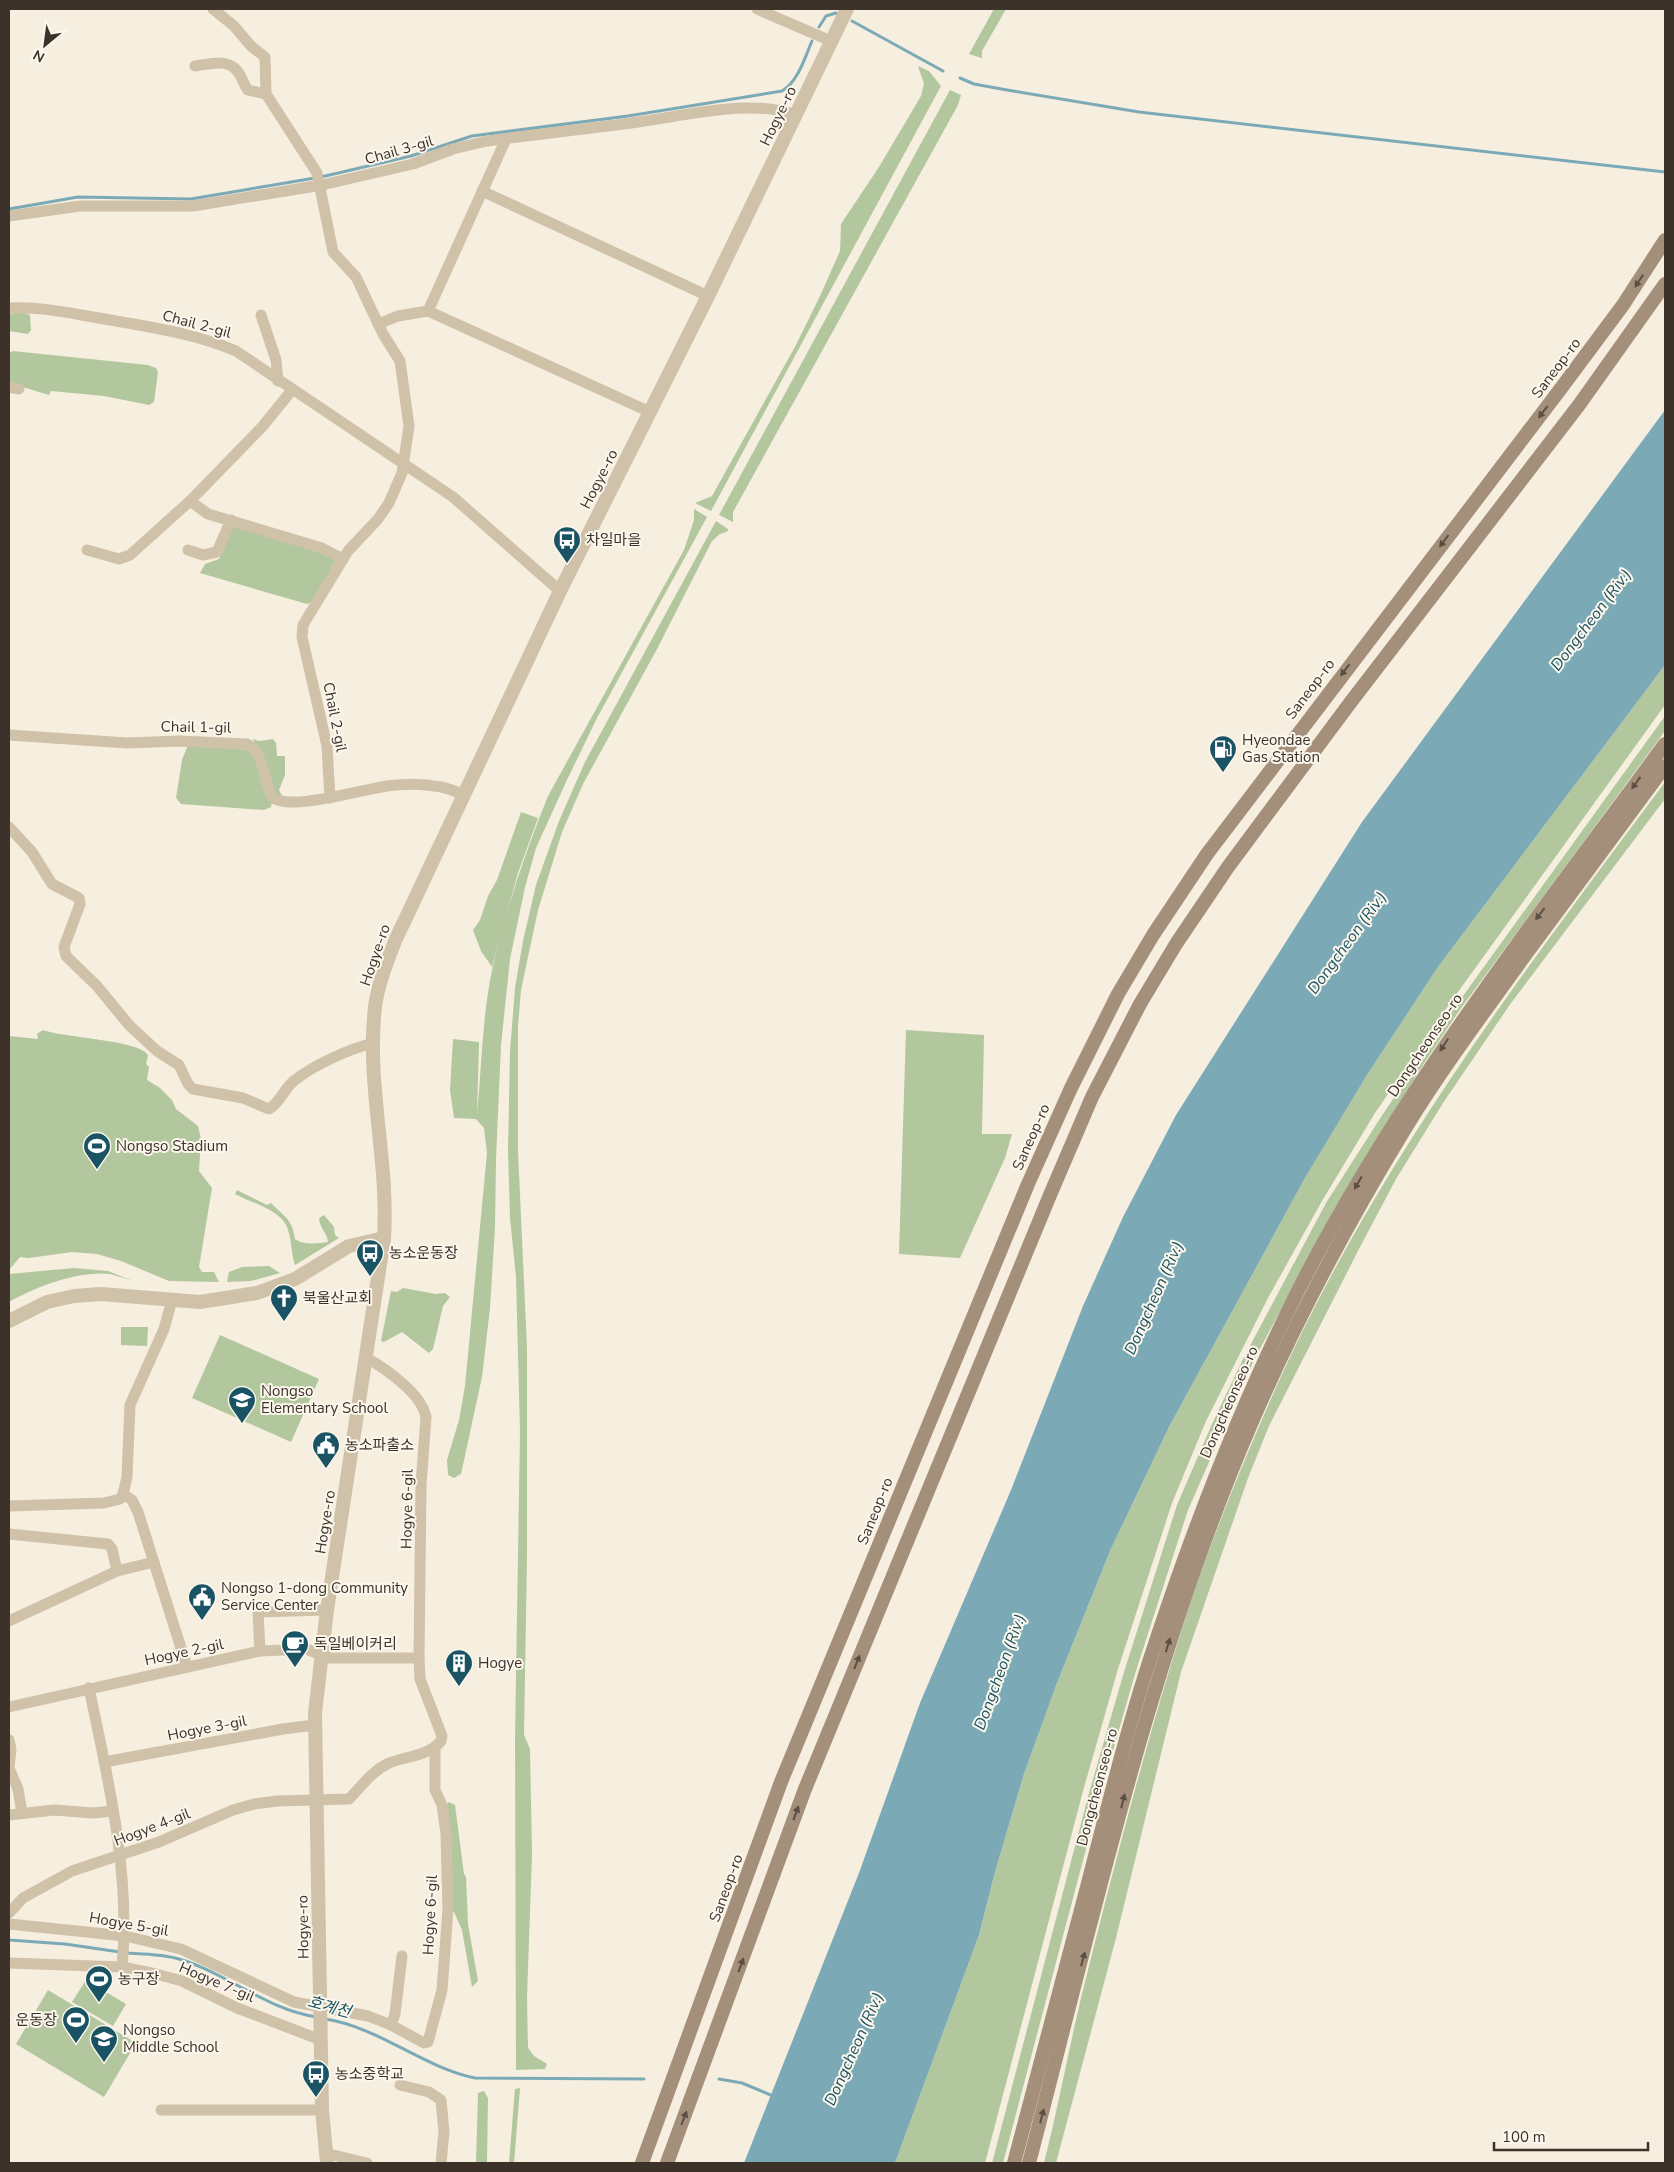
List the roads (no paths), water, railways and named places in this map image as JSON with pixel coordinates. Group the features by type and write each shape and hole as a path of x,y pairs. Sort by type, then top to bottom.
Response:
{"main road":[{"name":"Saneop-ro","path":"642,2163 781,1782 818,1691 1028,1184 1071,1088 1118,994 1207,854 1571,376 1623,305 1665,240"},
{"path":"667,2163 808,1780 1050,1195 1092,1097 1140,1004 1176,944 1228,867 1350,703 1580,405 1665,284"},
{"name":"Dongcheonseo-ro","path":"1014,2163 1117,1771 1153,1648 1200,1514 1238,1419 1290,1308 1396,1117 1464,1016 1665,744"},
{"name":"Dongcheonseo-ro","path":"1030,2163 1129,1778 1168,1643 1212,1518 1251,1423 1301,1316 1352,1220 1407,1125 1474,1025 1665,766"}],"street":[{"path":"195,66 218,63 230,64 240,73 248,90 266,94 265,57 251,46 234,26 213,9"},
{"path":"757,9 831,41"},
{"name":"Hogye-ro","path":"321,2035 315,1725 326,1610 367,1358 384,1238 384,1182 374,1088 373,1044 375,1005 384,969 395,941 560,591 708,296 848,9"},
{"name":"Chail 2-gil","path":"266,94 317,173 322,185 325,219 333,252 356,277 378,324 398,355 409,426 404,464 395,491 384,512 343,559 309,612 302,631 327,746 330,798"},
{"name":"Chail 3-gil","path":"9,216 80,206 193,206 322,185 413,164 471,144 761,108 772,108 796,115"},
{"path":"428,311 506,139"},
{"path":"482,191 708,296"},
{"name":"Chail 2-gil","path":"9,308 34,308 146,326 219,343 236,351 470,510 560,591"},
{"path":"378,324 398,316 428,311 650,412"},
{"path":"261,316 276,360 278,381"},
{"path":"87,550 119,559 125,558 190,501 262,427 292,390"},
{"path":"190,501 202,511 322,548 343,559"},
{"path":"188,550 203,555 217,552 231,520"},
{"name":"Chail 1-gil","path":"9,735 127,743 179,741 247,744 253,747 258,756 270,792 275,800 282,802 330,798 395,785 447,788 464,795"},
{"path":"9,827 32,852 52,884 79,898 80,904 64,947 66,956 97,986 129,1025 157,1051 179,1065 188,1084 193,1089 236,1096 269,1109 277,1103 295,1080 350,1050 373,1044"},
{"path":"9,1320 46,1302 74,1296 101,1294 200,1302 257,1293 294,1279 349,1246 384,1238"},
{"path":"9,1506 104,1503 120,1499 124,1494 127,1477 130,1405 164,1329 172,1300"},
{"name":"Hogye 6-gil","path":"321,2009 357,2014 391,2025 424,2043 428,2042 442,1990 448,1909 445,1819 435,1790 435,1747 441,1741 442,1736 420,1679 419,1658 421,1486 426,1417 424,1409 412,1394 390,1374 367,1358"},
{"path":"124,1494 132,1500 138,1512 187,1667"},
{"path":"9,1534 108,1544 112,1549 117,1571"},
{"path":"9,1621 117,1571 154,1562"},
{"path":"260,1651 258,1612 326,1610"},
{"name":"Hogye 2-gil","path":"9,1707 260,1651 306,1649 321,1655"},
{"path":"321,1655 330,1658 419,1658"},
{"path":"89,1688 120,1856 125,1936 122,1964"},
{"name":"Hogye 3-gil","path":"104,1762 283,1729 315,1725"},
{"path":"9,1740 11,1749 9,1768 18,1789 22,1813"},
{"path":"317,1800 349,1799 360,1785 384,1766 413,1758 435,1747"},
{"name":"Hogye 4-gil","path":"9,1913 23,1898 72,1871 120,1856 254,1804 317,1800"},
{"path":"9,1815 54,1810 93,1813 112,1811"},
{"name":"Hogye 5-gil","path":"9,1924 125,1936 181,1949 294,2002 321,2009"},
{"name":"Hogye 6-gil","path":"391,2025 395,2014 402,1956"},
{"name":"Hogye 7-gil","path":"9,1963 122,1964 182,1982 237,2008 321,2035"},
{"path":"321,2035 322,2110 326,2158 367,2163"},
{"path":"400,2085 429,2092 441,2100 444,2132 441,2163"},
{"path":"161,2110 322,2110"}],"water":[{"name":"Dongcheon (Riv.)","path":"1665,410 1665,665 1438,967 1367,1075 1305,1178 1169,1427 1110,1551 1057,1683 1024,1774 995,1872 979,1935 895,2163 744,2163 859,1873 920,1703 1011,1490 1083,1306 1123,1217 1176,1115 1362,822"}],"waterway":[{"path":"819,27 826,16 836,13"},
{"path":"852,21 943,71"},
{"path":"321,177 411,156 472,136 628,116 782,91 788,87 797,75 812,41"},
{"path":"960,78 974,84 1139,112 1665,172"},
{"path":"9,209 78,197 191,199 315,178"},
{"name":"호계천","path":"9,1940 65,1944 120,1952"},
{"name":"호계천","path":"126,1953 173,1957 197,1965 281,2007 317,2017"},
{"name":"호계천","path":"325,2019 345,2023 364,2030 437,2065 475,2078 644,2079"},
{"path":"719,2079 742,2083 773,2096"}],"place":[{"name":"차일마을","path":"567,564"},
{"name":"Hyeondae Gas Station","path":"1223,773"},
{"name":"Nongso Stadium","path":"97,1170"},
{"name":"농소운동장","path":"370,1277"},
{"name":"북울산교회","path":"284,1322"},
{"name":"Nongso Elementary School","path":"242,1424"},
{"name":"농소파출소","path":"326,1469"},
{"name":"Nongso 1-dong Community Service Center","path":"202,1621"},
{"name":"독일베이커리","path":"295,1668"},
{"name":"Hogye","path":"459,1687"},
{"name":"농구장","path":"99,2003"},
{"name":"운동장","path":"76,2044"},
{"name":"Nongso Middle School","path":"104,2063"},
{"name":"농소중학교","path":"316,2098"}]}
